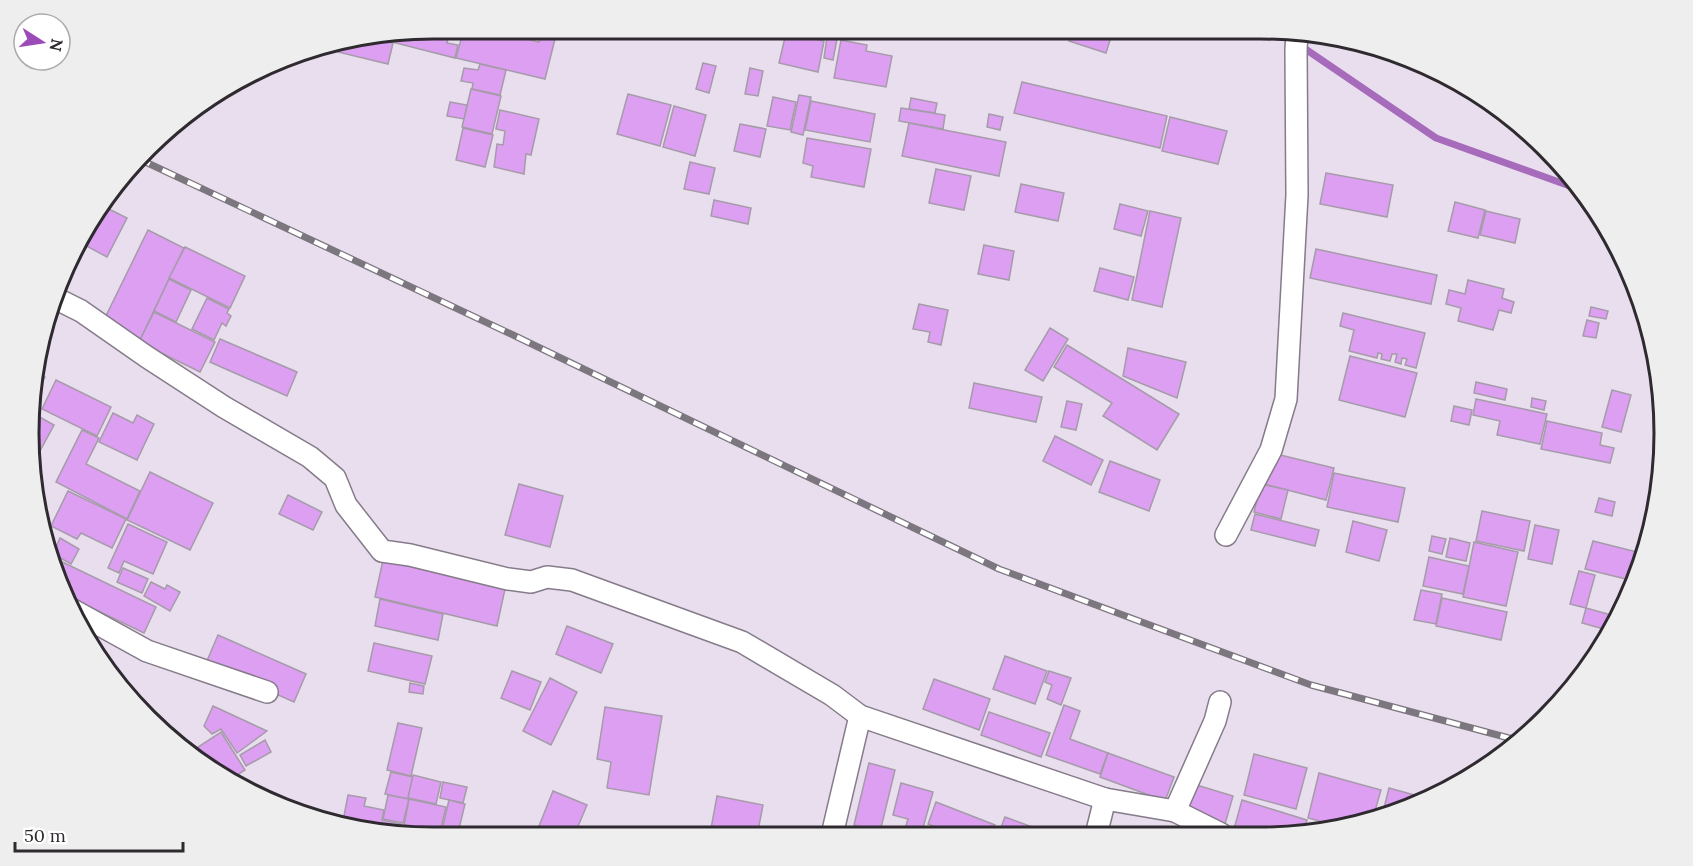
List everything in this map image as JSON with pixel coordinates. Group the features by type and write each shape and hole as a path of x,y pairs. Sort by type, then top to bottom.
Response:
{"street":[{"path":"1226,535 1270,450 1286,399 1297,195 1296,41"},
{"path":"62,301 81,311 224,407 310,457 335,478 345,505 382,551 410,555 508,579 531,582 547,577 572,580 742,642 832,695 860,716 1105,799 1175,811 1207,827"},
{"path":"85,617 147,651 267,692"},
{"path":"1175,811 1215,721 1220,702"},
{"path":"834,827 860,716"},
{"path":"1098,827 1105,799"}],"building":[{"path":"448,39 447,43 458,45 455,58 390,41"},
{"path":"461,39 527,39 539,42 540,39 555,39 545,79 456,58"},
{"path":"785,39 824,41 818,72 779,63"},
{"path":"827,39 837,39 833,60 824,58"},
{"path":"1070,39 1110,39 1106,53 1069,41"},
{"path":"841,40 867,45 866,51 892,56 886,87 834,78"},
{"path":"382,42 393,43 388,64 338,52"},
{"path":"703,63 716,66 709,93 696,89"},
{"path":"480,64 506,70 500,95 472,89 473,83 461,81 464,68 478,70"},
{"path":"750,68 763,71 758,96 745,94"},
{"path":"1022,82 1167,116 1160,148 1014,113"},
{"path":"471,89 501,96 492,134 462,127"},
{"path":"628,94 671,105 660,146 617,134"},
{"path":"799,95 811,97 803,135 791,132"},
{"path":"773,97 796,102 790,130 767,126"},
{"path":"911,98 937,103 935,113 909,109"},
{"path":"811,101 875,114 870,142 805,130"},
{"path":"450,102 467,105 464,119 447,116"},
{"path":"674,106 706,115 695,156 663,147"},
{"path":"901,108 945,115 943,129 899,121"},
{"path":"500,110 539,119 531,155 526,154 524,174 494,167 497,144 503,145 505,131 496,129"},
{"path":"989,114 1003,117 1000,130 987,127"},
{"path":"1170,117 1227,131 1218,164 1162,151"},
{"path":"909,123 1006,142 999,176 902,156"},
{"path":"740,124 766,129 760,157 734,151"},
{"path":"463,128 493,135 485,167 456,160"},
{"path":"807,138 871,149 864,187 811,177 813,166 803,163"},
{"path":"690,162 715,168 709,194 684,189"},
{"path":"936,169 971,176 964,210 929,203"},
{"path":"1326,173 1393,185 1387,217 1320,204"},
{"path":"1021,184 1064,193 1058,221 1015,212"},
{"path":"714,200 751,208 748,224 711,216"},
{"path":"1455,202 1485,210 1478,238 1448,231"},
{"path":"1120,204 1148,211 1141,236 1114,229"},
{"path":"109,209 127,218 107,257 87,246"},
{"path":"1150,211 1181,218 1162,307 1132,300"},
{"path":"1486,211 1520,219 1515,243 1480,235"},
{"path":"148,230 184,248 140,340 103,322"},
{"path":"984,245 1014,251 1009,280 978,274"},
{"path":"185,247 245,276 230,308 169,278"},
{"path":"1316,249 1437,275 1431,304 1310,278"},
{"path":"1100,268 1134,277 1128,300 1094,291"},
{"path":"169,279 191,290 176,322 154,311"},
{"path":"1468,280 1504,289 1502,298 1514,302 1511,313 1499,310 1493,330 1458,321 1461,308 1446,304 1449,290 1465,294"},
{"path":"207,298 229,309 227,313 231,316 226,326 222,323 214,340 192,329"},
{"path":"919,304 948,310 941,345 928,342 930,332 913,329"},
{"path":"1591,307 1608,311 1606,319 1589,316"},
{"path":"154,312 215,342 200,372 139,342"},
{"path":"1343,313 1425,333 1416,368 1405,365 1407,359 1402,358 1401,364 1395,362 1397,354 1392,354 1390,361 1381,359 1382,354 1378,353 1377,358 1349,351 1354,330 1340,326"},
{"path":"1587,320 1599,323 1596,338 1583,336"},
{"path":"1050,328 1068,339 1043,381 1025,370"},
{"path":"220,339 297,372 287,396 210,362"},
{"path":"1067,345 1179,414 1157,450 1103,416 1112,403 1054,367"},
{"path":"1128,348 1186,362 1177,398 1123,376"},
{"path":"1350,356 1417,373 1405,417 1339,400"},
{"path":"56,380 111,407 97,436 42,409"},
{"path":"1476,382 1507,389 1505,400 1474,393"},
{"path":"974,383 1042,397 1036,422 969,408"},
{"path":"1612,390 1631,395 1621,432 1602,427"},
{"path":"1532,398 1546,401 1544,410 1531,407"},
{"path":"1476,399 1547,414 1540,444 1497,435 1500,421 1473,415"},
{"path":"1067,401 1082,404 1076,430 1061,427"},
{"path":"1454,406 1472,410 1469,425 1451,421"},
{"path":"113,413 133,423 137,415 154,424 137,460 99,442"},
{"path":"40,417 54,425 40,452"},
{"path":"1547,421 1602,433 1600,445 1614,448 1610,463 1541,449"},
{"path":"82,430 99,438 86,464 140,491 127,519 56,482"},
{"path":"1055,436 1103,460 1091,485 1043,461"},
{"path":"1272,453 1334,468 1326,500 1264,484"},
{"path":"1110,461 1160,480 1149,511 1099,492"},
{"path":"150,472 213,503 190,550 127,520"},
{"path":"1334,473 1405,488 1398,522 1327,507"},
{"path":"519,484 563,496 550,547 505,535"},
{"path":"1261,484 1288,490 1281,519 1254,512"},
{"path":"68,491 126,519 112,548 81,533 77,539 51,526"},
{"path":"288,495 322,512 313,530 279,514"},
{"path":"1599,498 1615,502 1612,516 1595,512"},
{"path":"1482,511 1530,521 1524,551 1476,541"},
{"path":"1255,514 1319,530 1315,546 1251,530"},
{"path":"1353,521 1387,530 1379,561 1346,552"},
{"path":"128,524 167,542 153,574 124,561 119,573 108,568"},
{"path":"1535,525 1559,530 1552,564 1528,559"},
{"path":"1432,536 1446,539 1442,554 1429,551"},
{"path":"60,538 79,549 71,564 59,557 56,547"},
{"path":"1450,538 1470,543 1466,561 1446,557"},
{"path":"1593,541 1636,552 1626,579 1585,569"},
{"path":"1474,542 1518,552 1506,606 1463,597"},
{"path":"1429,557 1469,566 1463,594 1423,586"},
{"path":"383,560 505,589 497,626 375,597"},
{"path":"60,561 156,607 144,633 77,601"},
{"path":"123,568 148,579 142,593 117,582"},
{"path":"1579,571 1595,575 1586,608 1570,604"},
{"path":"151,582 165,589 167,585 180,592 170,611 144,596"},
{"path":"1421,590 1442,594 1436,624 1414,620"},
{"path":"1442,598 1507,612 1501,640 1436,626"},
{"path":"380,599 443,614 438,640 375,626"},
{"path":"1586,608 1609,614 1602,628 1582,623"},
{"path":"567,626 613,644 601,673 556,654"},
{"path":"218,635 306,674 294,702 206,663"},
{"path":"374,643 432,656 425,684 368,671"},
{"path":"1005,656 1047,671 1035,704 993,689"},
{"path":"512,671 541,682 530,710 501,698"},
{"path":"1049,671 1071,678 1061,705 1047,699 1052,685 1045,682"},
{"path":"550,678 577,692 551,745 523,731"},
{"path":"934,679 990,699 979,730 923,709"},
{"path":"410,683 424,686 423,694 409,692"},
{"path":"1064,705 1080,711 1070,739 1108,753 1100,774 1046,755"},
{"path":"213,706 267,731 237,753 221,729 212,734 204,726"},
{"path":"605,707 662,716 649,795 607,788 611,762 597,759"},
{"path":"989,712 1050,733 1041,757 981,735"},
{"path":"398,723 422,728 411,776 387,770"},
{"path":"221,732 245,770 238,775 196,748"},
{"path":"265,740 271,752 246,766 240,755"},
{"path":"1108,753 1174,777 1165,801 1100,777"},
{"path":"1254,754 1307,768 1296,809 1244,795"},
{"path":"869,763 895,770 881,827 854,825"},
{"path":"391,772 413,777 408,799 385,794"},
{"path":"1319,773 1381,790 1375,810 1322,822 1308,818"},
{"path":"413,775 441,782 436,804 408,798"},
{"path":"443,782 467,787 463,803 440,798"},
{"path":"901,783 933,792 923,827 906,827 908,819 893,815"},
{"path":"1190,783 1233,796 1225,824 1182,811"},
{"path":"1389,788 1415,795 1411,797 1384,807"},
{"path":"553,791 587,805 578,827 539,827"},
{"path":"348,795 366,798 364,806 384,810 382,820 401,824 382,824 344,817"},
{"path":"388,795 409,799 403,823 383,819"},
{"path":"717,796 763,805 759,827 711,827"},
{"path":"409,799 446,807 441,827 404,825"},
{"path":"449,800 465,804 459,827 443,827"},
{"path":"1242,800 1307,820 1306,824 1235,827"},
{"path":"936,802 995,825 994,827 936,827 928,824"},
{"path":"1005,817 1032,827 1001,827"}],"waterway":[{"path":"1293,41 1436,138 1566,185"}],"railway":[{"path":"146,162 511,334 999,569 1311,685 1509,738"}]}
